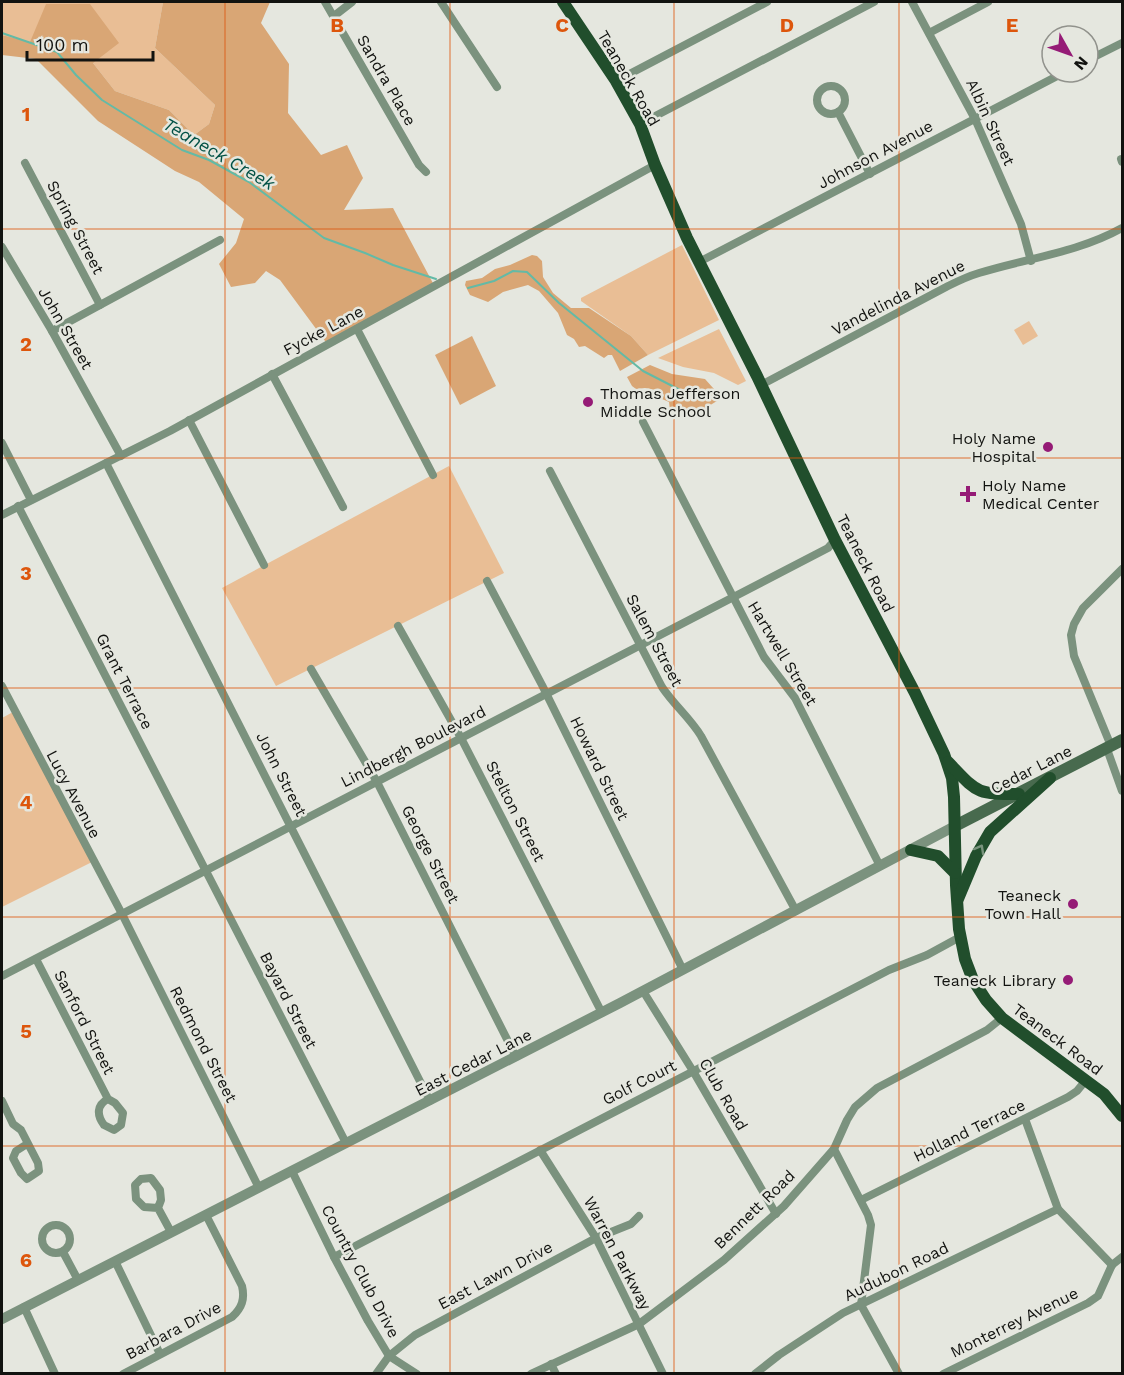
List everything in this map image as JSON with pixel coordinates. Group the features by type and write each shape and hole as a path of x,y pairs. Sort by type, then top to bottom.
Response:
{"main road":[{"name":"Teaneck Road","path":"563,2 615,81 640,124 655,165 699,262 836,540 915,693 946,760 953,785 955,873 960,937 973,980 1002,1018 1086,1080 1111,1101 1122,1116"},
{"name":"Cedar Lane","path":"955,826 1113,745"},
{"path":"946,760 979,792 1018,794"},
{"path":"957,902 975,856 986,837 1002,819 1050,778"},
{"path":"910,850 938,856 955,873"}],"street":[{"name":"Sandra Place","path":"325,2 419,165 426,172"},
{"path":"334,16 352,2"},
{"path":"441,2 497,87"},
{"path":"615,81 767,2"},
{"path":"640,124 874,2"},
{"name":"Albin Street","path":"912,2 975,119 1021,224 1031,261"},
{"path":"929,33 988,2"},
{"path":"1100,54 1122,42"},
{"name":"Johnson Avenue","path":"699,262 1042,84"},
{"path":"838,112 870,174"},
{"name":"Spring Street","path":"25,163 100,305"},
{"name":"Fycke Lane","path":"2,515 189,420 655,165"},
{"name":"Vandelinda Avenue","path":"761,385 948,286 978,273 1031,261 1101,239 1122,228"},
{"path":"52,331 219,240"},
{"name":"John Street","path":"2,247 52,331 121,456"},
{"path":"357,329 433,475"},
{"path":"272,374 343,507"},
{"path":"189,420 264,565"},
{"name":"Hartwell Street","path":"643,423 764,657 795,698 880,866"},
{"path":"2,443 31,500"},
{"name":"John Street","path":"106,463 430,1101"},
{"name":"Salem Street","path":"550,471 662,687 670,699 695,725 796,911"},
{"name":"Grant Terrace","path":"18,506 206,870"},
{"name":"Lindbergh Boulevard","path":"2,976 828,548 836,540"},
{"path":"1122,568 1083,608 1071,635 1074,656 1113,745 1122,791"},
{"name":"Howard Street","path":"487,581 546,694 683,970"},
{"name":"Stelton Street","path":"398,626 461,738 602,1013"},
{"name":"George Street","path":"311,669 377,782 516,1057"},
{"name":"Lucy Avenue","path":"2,687 122,914"},
{"name":"East Cedar Lane","path":"2,1319 643,992 955,826"},
{"name":"Bayard Street","path":"206,870 346,1143"},
{"name":"Redmond Street","path":"122,914 259,1188"},
{"name":"Golf Court","path":"334,1257 896,966 927,954 960,937"},
{"name":"Sanford Street","path":"36,959 108,1099"},
{"name":"Club Road","path":"643,992 693,1071 776,1214"},
{"name":"Bennett Road","path":"531,1374 639,1324 724,1260 776,1214 834,1149 855,1107 877,1088 987,1030 1002,1018"},
{"name":"Holland Terrace","path":"861,1200 1075,1093 1086,1080"},
{"path":"2,1101 14,1124 21,1130 27,1144"},
{"path":"1025,1119 1058,1209 1112,1264 1122,1257"},
{"path":"834,1149 868,1215 871,1234 861,1305 899,1374"},
{"name":"Warren Parkway","path":"540,1150 596,1238 663,1374"},
{"name":"Country Club Drive","path":"292,1171 334,1257 389,1356 417,1374"},
{"path":"158,1208 171,1233"},
{"name":"Audubon Road","path":"755,1374 764,1370 843,1313 1058,1209"},
{"name":"Barbara Drive","path":"123,1374 232,1317 241,1306 242,1286 206,1215"},
{"name":"East Lawn Drive","path":"376,1374 389,1356 415,1335 596,1238 631,1224 639,1216"},
{"path":"63,1252 78,1280"},
{"path":"115,1261 160,1354"},
{"name":"Monterrey Avenue","path":"943,1374 1088,1303 1098,1296 1112,1264"},
{"path":"24,1307 55,1374"},
{"path":"551,1364 556,1374"}],"shaded area":[{"path":"2,2 163,2 155,48 215,105 209,124 194,135 169,110 115,91 93,63 2,35"},
{"path":"163,2 270,2 261,23 289,64 288,113 321,155 347,145 363,178 344,210 393,208 435,287 328,345 280,280 266,271 255,283 231,287 219,264 236,243 244,219 199,182 175,171 98,121 36,59 2,55 2,35 30,42 46,4 90,4 119,43 93,63 115,91 169,110 194,135 209,124 215,105 155,48"},
{"path":"682,245 719,320 648,355 631,336 581,301 581,298"},
{"path":"532,255 542,261 543,277 553,293 571,308 589,308 631,336 648,355 620,371 612,355 604,358 585,346 579,347 574,339 567,335 558,313 539,291 528,285 503,292 488,302 470,295 465,285 466,281 482,278 495,269"},
{"path":"1029,321 1038,336 1023,345 1014,330"},
{"path":"719,329 746,381 738,385 714,373 683,367 658,358"},
{"path":"472,336 496,386 460,405 435,355"},
{"path":"650,365 672,374 705,379 722,398 697,413 670,410 669,402 662,399 664,395 661,391 636,389 627,377"},
{"path":"449,466 504,573 276,686 222,588"},
{"path":"13,712 92,862 2,907 2,718"}],"waterway":[{"name":"Teaneck Creek","path":"2,33 57,52 76,75 102,100 182,150 209,160 249,182 324,238 436,279"},
{"name":"Teaneck Creek","path":"468,288 494,281 513,271 527,272 559,303 643,371 688,394"}],"place":[{"name":"Thomas Jefferson Middle School","path":"588,402"},
{"name":"Holy Name Hospital","path":"1048,447"},
{"name":"Holy Name Medical Center","path":"968,494"},
{"name":"Teaneck Town Hall","path":"1073,904"},
{"name":"Teaneck Library","path":"1068,980"}]}
